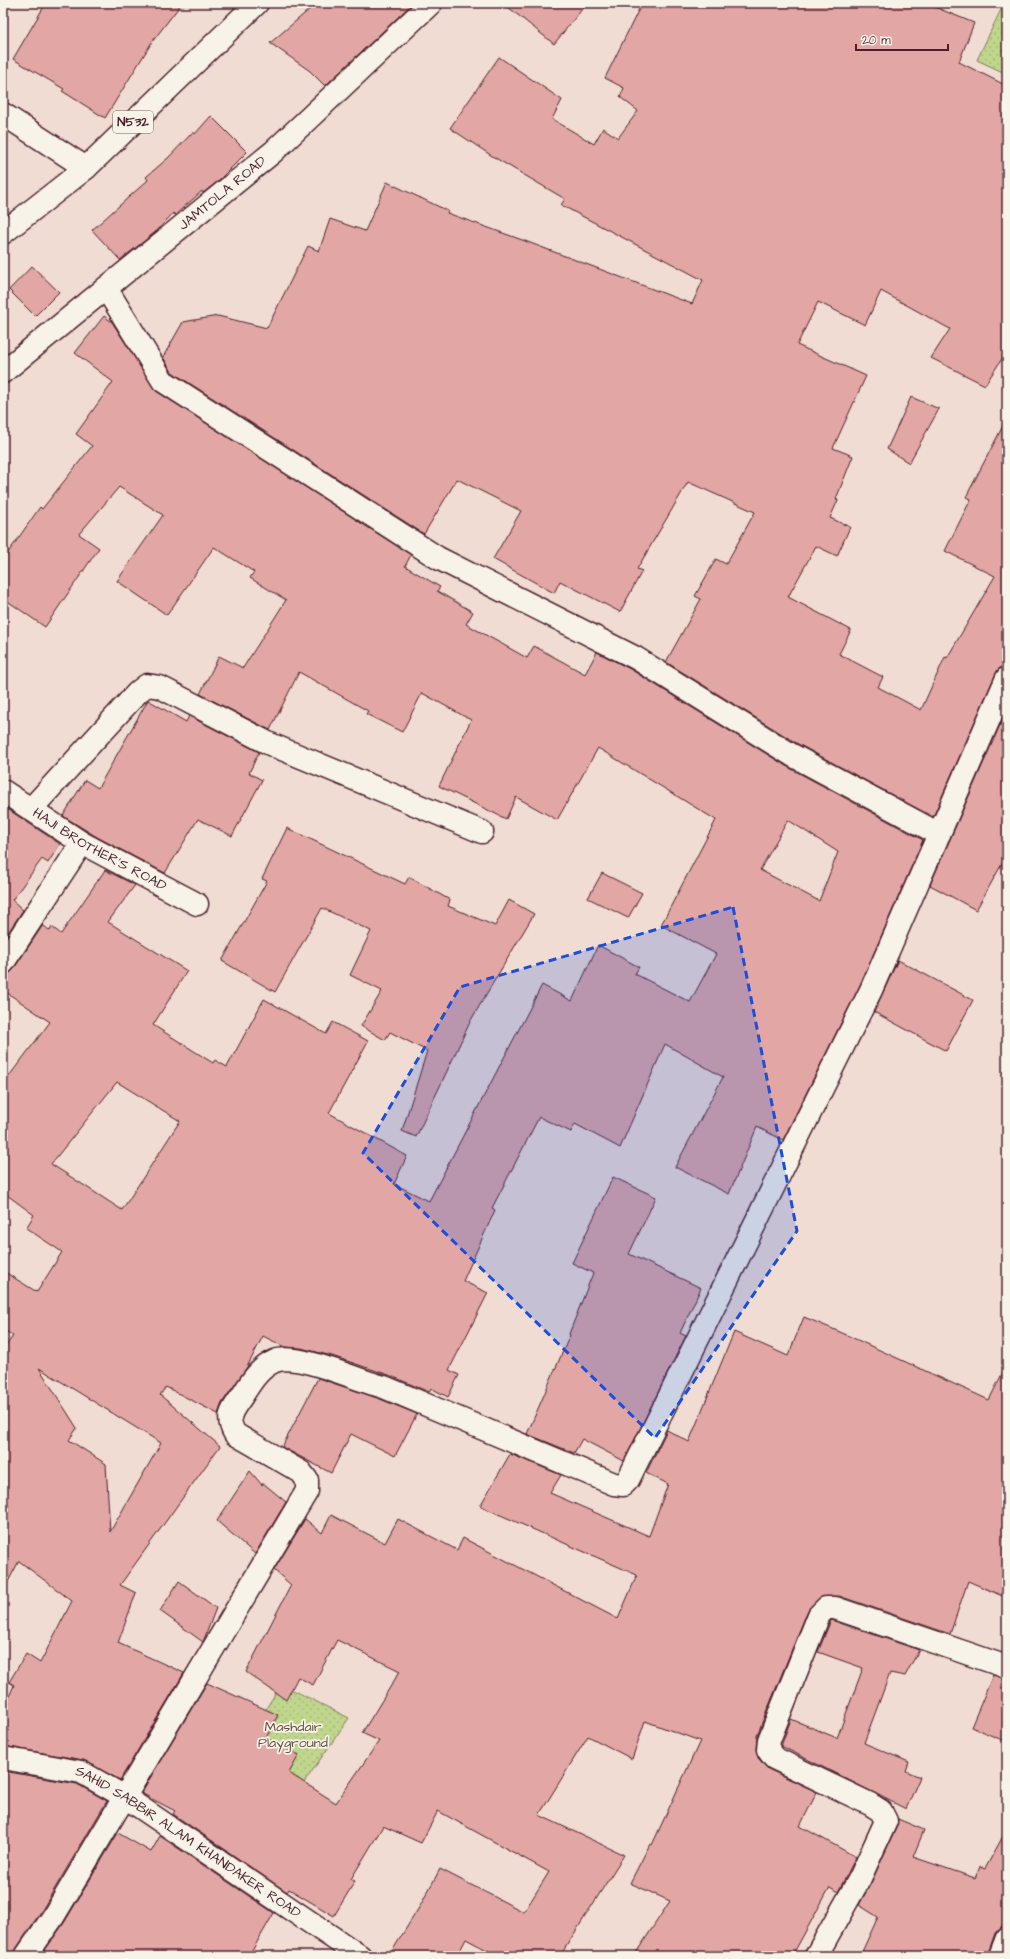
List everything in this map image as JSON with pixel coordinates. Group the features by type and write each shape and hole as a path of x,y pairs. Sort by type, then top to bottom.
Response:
{"main road":[{"name":"N532","path":"3,233 86,168 257,3"},
{"name":"JAMTOLA ROAD","path":"3,372 273,152 431,3"},
{"path":"3,114 86,168"},
{"path":"106,288 163,381 438,558 636,658 792,755 939,834"},
{"path":"26,1956 53,1917 307,1491 307,1480 301,1472 235,1434 230,1425 230,1415 255,1376 276,1361 292,1359 305,1361 366,1383 384,1387 614,1484 623,1485 628,1480 871,990 1007,678"},
{"path":"31,809 138,692 147,685 160,687 270,744 482,832"},
{"name":"HAJI BROTHER'S ROAD","path":"3,791 82,843 198,904"},
{"path":"3,963 82,843"},
{"path":"816,1956 860,1878 886,1821 881,1811 870,1804 774,1758 768,1750 769,1740 819,1615 826,1608 835,1608 1007,1667"},
{"name":"SAHID SABBIR ALAM KHANDAKER ROAD","path":"3,1758 82,1772 125,1797 360,1956"},
{"path":"1000,1956 1007,1938"}],"highlighted area":[{"path":"733,907 797,1231 655,1438 363,1153 460,987"}],"green space":[{"path":"1004,3 1007,3 1007,74 977,60"},
{"name":"Mashdair Playground","path":"281,1684 349,1718 260,1846 205,1810"}],"building":[{"path":"46,3 182,3 152,42 105,118 62,91 64,89 13,59"},
{"path":"317,3 413,3 325,86 310,71 270,43"},
{"path":"503,3 587,3 554,44"},
{"path":"642,3 925,3 974,23 959,62 1007,86 1007,351 985,385 931,358 950,329 881,291 865,325 818,302 797,345 866,376 833,448 853,456 836,499 838,500 830,518 850,527 837,556 816,546 788,597 851,630 839,654 883,677 878,687 921,710 945,657 947,658 995,576 945,551 971,499 966,497 1007,418 1007,666 1000,668 996,673 933,817 798,744 666,662 701,599 695,596 716,559 726,564 755,512 688,482 637,569 642,571 620,612 560,581 554,593 493,559 521,511 457,479 424,534 172,372 163,357 183,322 218,316 267,328 308,246 319,251 330,219 365,231 387,182 448,211 447,213 692,304 703,280 561,205 565,199 492,156 450,128 499,57 562,100 552,119 594,144 603,128 618,138 638,111 620,97 624,88 605,78"},
{"path":"211,116 247,152 217,182 203,193 202,191 175,215 173,213 157,231 120,260 92,230 148,180 146,177 168,158 193,132 195,134"},
{"path":"32,266 59,292 35,316 9,290"},
{"path":"104,316 112,322 156,391 411,555 405,566 440,587 437,591 473,612 466,624 527,658 534,646 585,674 597,652 630,669 786,766 923,840 860,985 783,1140 757,1127 729,1194 675,1167 723,1077 665,1044 620,1148 575,1124 571,1132 539,1117 492,1208 495,1210 463,1281 488,1293 449,1370 459,1375 448,1397 431,1388 429,1392 389,1375 332,1356 301,1348 285,1347 263,1336 247,1367 222,1403 218,1414 166,1387 160,1395 220,1446 120,1585 136,1593 118,1643 184,1673 120,1780 83,1760 3,1746 3,1711 14,1685 9,1682 26,1654 40,1663 72,1601 19,1561 3,1591 3,1350 13,1336 3,1329 3,1271 37,1292 62,1252 26,1228 34,1215 3,1192 3,1084 50,1022 3,990 3,975 9,974 13,970 43,925 50,931 52,927 61,934 105,870 135,885 108,922 187,971 153,1025 213,1063 215,1060 227,1067 264,999 326,1034 333,1022 368,1041 329,1113 407,1156 394,1184 429,1201 542,985 572,1001 598,945 639,967 635,974 690,1002 716,954 661,925 716,820 598,748 557,820 516,797 506,819 439,786 471,720 422,693 402,732 366,714 368,711 299,672 270,730 200,694 219,656 243,668 286,600 250,578 254,572 214,547 167,615 117,581 163,515 119,487 79,534 99,548 45,627 3,598 3,560 40,507 42,509 92,446 76,434 113,382 75,353","holes":["788,820 838,852 819,901 760,870","117,1082 180,1121 122,1210 51,1164","39,1368 161,1443 110,1532 106,1464 69,1440 77,1428"]},
{"path":"911,397 939,409 909,463 887,449"},
{"path":"148,700 186,722 189,716 259,752 249,773 262,780 232,836 198,819 165,873 97,837 63,816 85,780 98,788"},
{"path":"1007,709 1007,855 976,910 930,885"},
{"path":"3,806 60,844 48,863 42,859 12,900 23,910 3,940"},
{"path":"287,828 405,884 409,877 450,900 448,906 495,926 509,900 534,914 471,1020 416,1137 402,1131 427,1051 390,1032 385,1040 361,1026 382,991 350,975 371,931 322,908 275,992 222,961 267,881 262,879"},
{"path":"602,873 642,893 628,918 588,898"},
{"path":"898,960 973,1000 946,1051 874,1012"},
{"path":"613,1177 656,1197 629,1254 701,1288 680,1333 686,1336 624,1461 582,1439 574,1453 527,1434 570,1335 569,1334 593,1273 572,1263"},
{"path":"804,1317 989,1400 1007,1364 1007,1598 968,1581 950,1634 839,1596 821,1597 808,1610 757,1735 756,1749 758,1758 768,1769 817,1792 800,1826 856,1857 838,1892 830,1887 792,1956 634,1956 670,1901 630,1883 650,1844 652,1845 700,1741 645,1721 632,1759 588,1736 539,1815 624,1855 560,1956 498,1956 466,1939 457,1956 389,1956 420,1906 440,1869 524,1912 549,1872 438,1811 421,1843 383,1826 351,1879 355,1881 334,1916 289,1889 287,1892 173,1814 175,1811 141,1793 207,1683 278,1715 266,1738 299,1755 289,1773 336,1803 379,1741 362,1733 400,1671 337,1640 313,1685 298,1677 286,1700 246,1672 291,1585 274,1570 305,1519 322,1533 331,1515 385,1543 398,1519 457,1550 463,1538 618,1619 637,1575 480,1506 510,1454 561,1475 550,1493 649,1536 668,1484 646,1473 667,1430 689,1442 734,1332 788,1356"},
{"path":"318,1378 380,1399 417,1414 395,1456 351,1434 331,1473 282,1447"},
{"path":"250,1471 262,1485 263,1483 286,1502 255,1554 217,1521"},
{"path":"179,1581 216,1608 203,1642 160,1611"},
{"path":"831,1620 919,1650 905,1676 890,1673 864,1743 909,1762 906,1771 920,1777 906,1809 781,1746 791,1719 837,1738 863,1668 818,1652"},
{"path":"993,1675 1007,1679 1007,1742 971,1727"},
{"path":"3,1771 77,1784 107,1801 42,1910 16,1949 14,1956 3,1956"},
{"path":"898,1819 924,1830 913,1857 975,1878 980,1867 985,1869 1007,1829 1007,1914 1001,1928 995,1933 987,1956 860,1956 878,1917 859,1905 871,1883 897,1826"},
{"path":"118,1833 151,1852 160,1836 274,1913 249,1956 41,1956 64,1923"}]}
